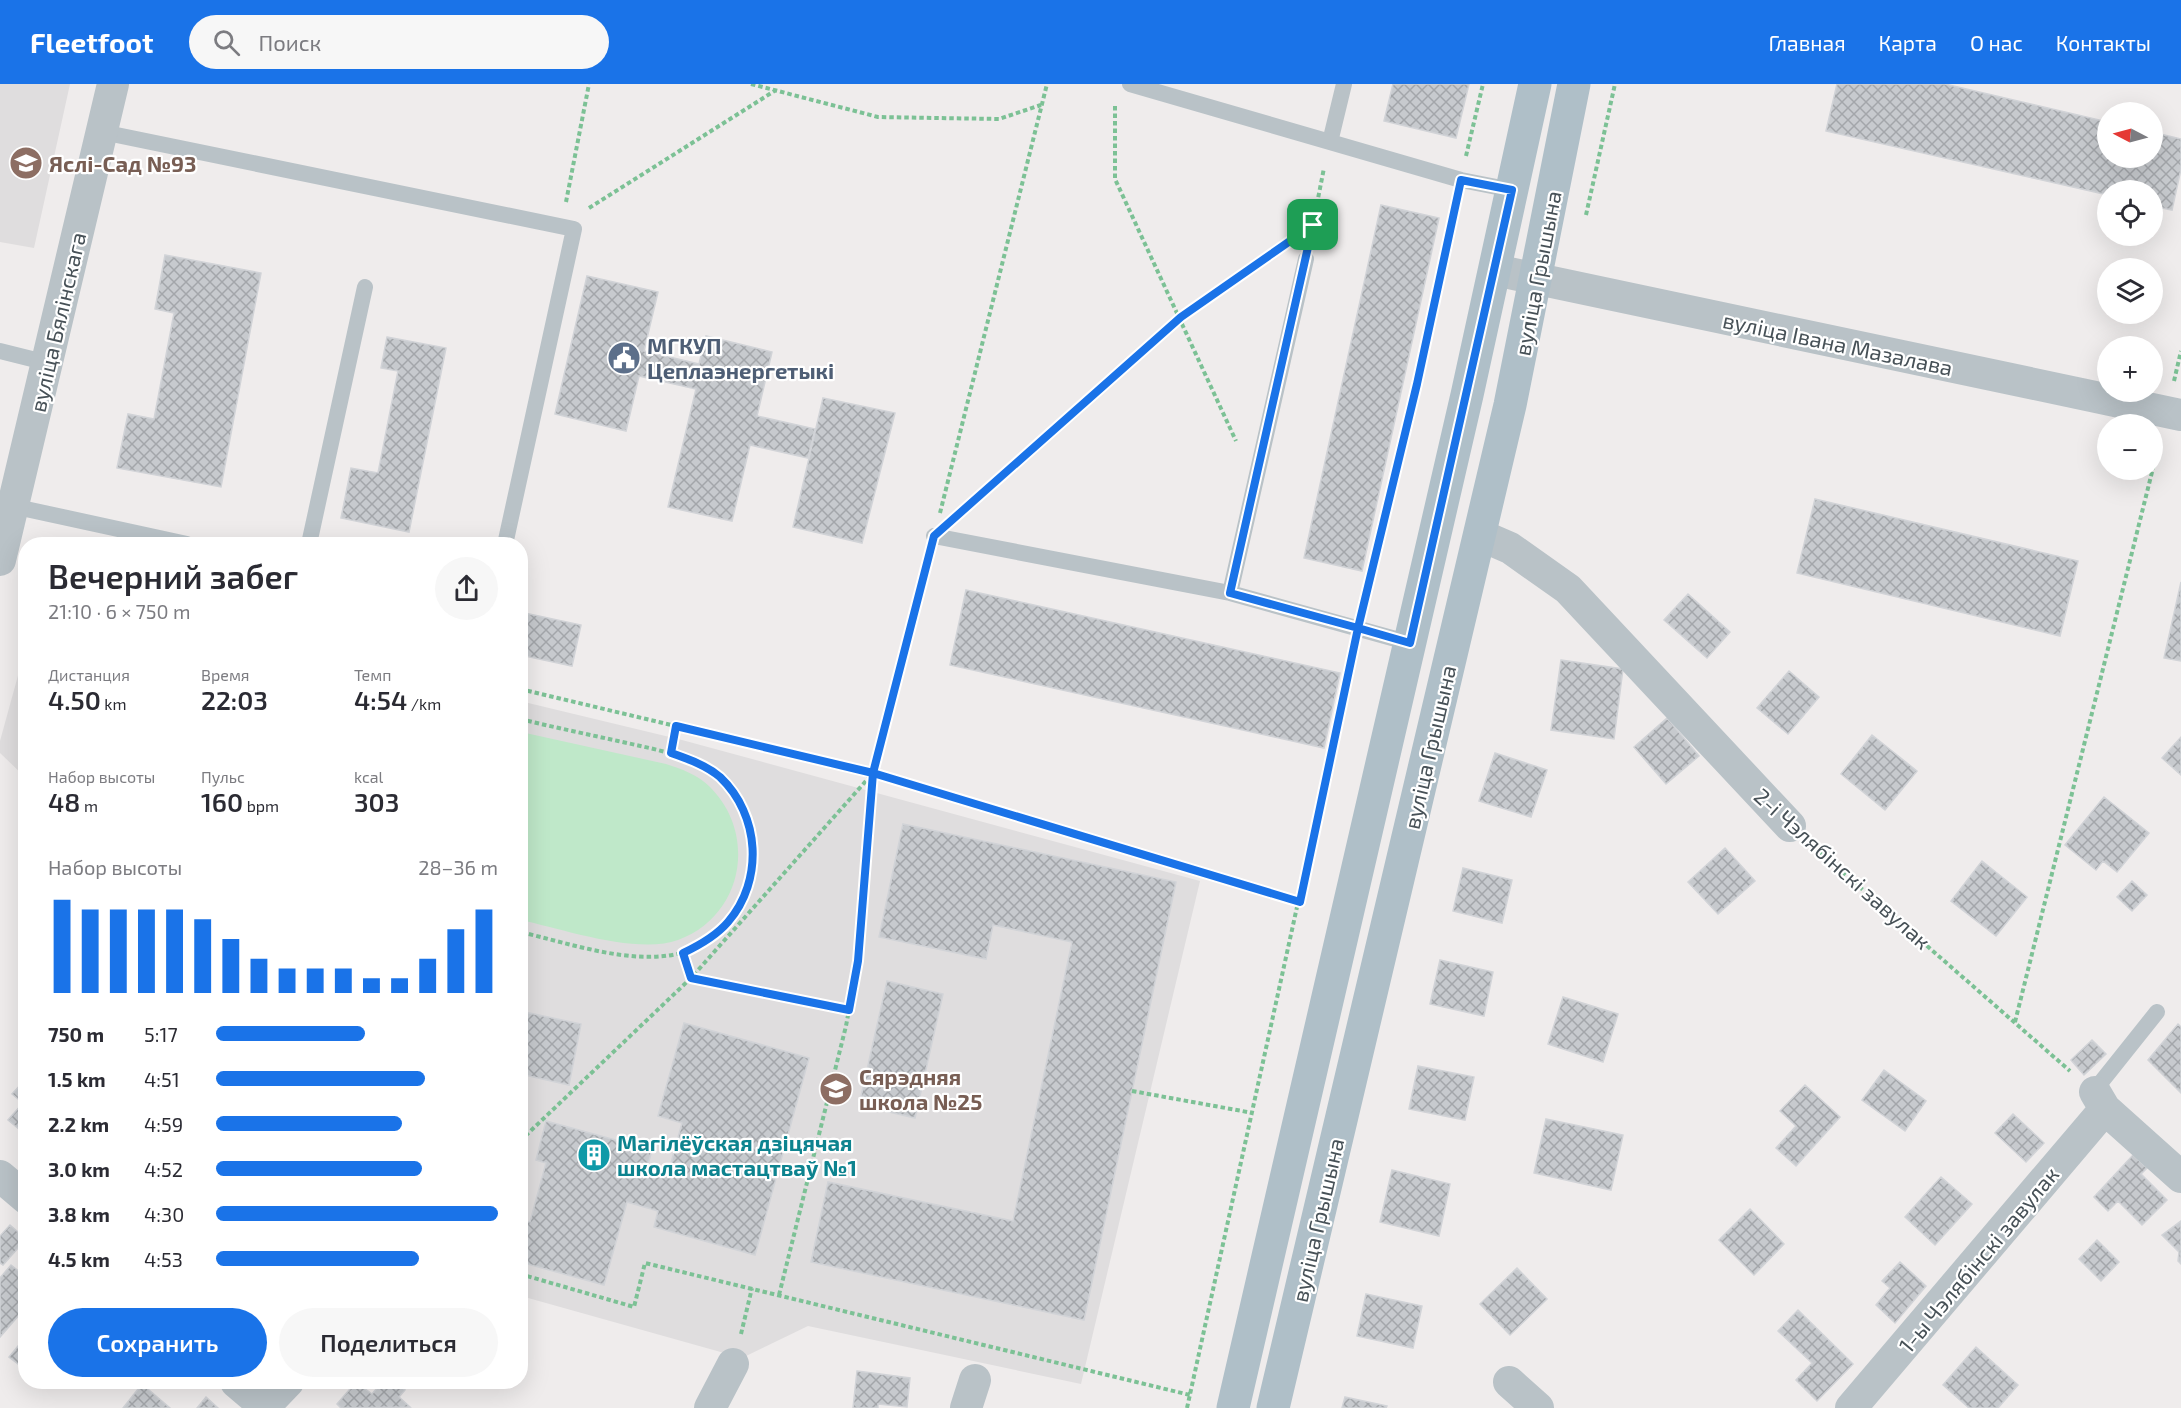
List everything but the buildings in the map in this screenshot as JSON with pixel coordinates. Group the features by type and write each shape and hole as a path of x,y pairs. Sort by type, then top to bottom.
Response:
{"main road":[{"name":"вуліца Грышына","path":"1233,1408 1410,643 1535,84"},
{"name":"вуліца Грышына","path":"1273,1408 1480,535 1536,278 1574,84"}],"street":[{"name":"вуліца Бялінскага","path":"0,560 7,518 48,363 113,84"},
{"name":"вуліца Iвана Мазалава","path":"1495,270 2174,414"},
{"name":"2-і Чэлябінскі завулак","path":"1480,535 1510,548 1568,589 1791,826"},
{"path":"2099,1100 2181,1177"},
{"name":"1-ы Чэлябінскі завулак","path":"1851,1408 2099,1100"},
{"path":"0,1176 18,1191"},
{"path":"710,1408 733,1364"},
{"path":"1509,1382 1538,1408"},
{"path":"244,1389 264,1407 281,1389"}],"lane":[{"path":"1130,84 1461,180 1512,190"},
{"path":"1330,142 1344,84"},
{"path":"102,132 574,229 507,537"},
{"path":"1230,593 1306,259"},
{"path":"311,537 365,287"},
{"path":"0,351 48,363"},
{"path":"7,518 139,537"},
{"path":"934,536 1230,593 1410,643"},
{"path":"2099,1100 2157,1012"}],"path":[{"path":"561,226 589,84"},
{"path":"751,84 878,117 999,119 1042,105"},
{"path":"778,1295 849,1010 858,961 873,773 1047,84"},
{"path":"1187,1408 1300,902 1358,628 1417,384 1483,84"},
{"path":"561,226 776,90"},
{"path":"1115,96 1116,179 1255,483"},
{"path":"1306,259 1330,142"},
{"path":"1294,238 1313,225"},
{"path":"934,536 1181,317 1285,244"},
{"path":"2015,1022 2174,414 2181,351"},
{"path":"528,690 873,773 1300,902"},
{"path":"528,721 671,753 696,761 719,776 736,797 748,821 753,848 752,875 743,900 728,923 707,941 683,953 657,958 631,956 528,934"},
{"path":"671,753 676,726"},
{"path":"528,1133 691,978 873,773"},
{"name":"2-і Чэлябінскі завулак","path":"1791,826 2015,1022 2099,1100"},
{"path":"683,953 691,978"},
{"path":"691,978 849,1010"},
{"path":"1132,1091 1253,1113"},
{"path":"528,1276 634,1307 645,1263 1190,1395"},
{"path":"733,1364 752,1288"}],"shaded area":[{"name":"Яслі-Сад №93","path":"0,84 70,84 34,248 0,242"},
{"path":"18,675 18,770 0,753 0,741"},
{"name":"Сярэдняя школа №25","path":"528,703 682,740 1200,881 1081,1384 808,1326 742,1358 528,1298"}],"green space":[{"path":"528,734 666,764 690,773 710,787 725,806 734,828 738,850 736,873 729,894 717,913 700,929 678,940 661,944 622,943 528,922"}],"place":[{"name":"Яслі-Сад №93","path":"26,163"},
{"name":"МГКУП Цеплаэнергетыкі","path":"624,358"},
{"name":"Сярэдняя школа №25","path":"836,1089"},
{"name":"Магілёўская дзіцячая школа мастацтваў №1","path":"594,1155"}],"route":[{"path":"1313,225 1181,317 934,536 873,773 676,726 671,753 696,761 719,776 736,797 748,821 753,848 752,875 743,900 728,923 707,941 683,953 691,978 849,1010 858,961 873,773 1300,902 1358,628 1410,643 1512,190 1461,180 1417,384 1358,628 1230,593 1313,225"}]}
